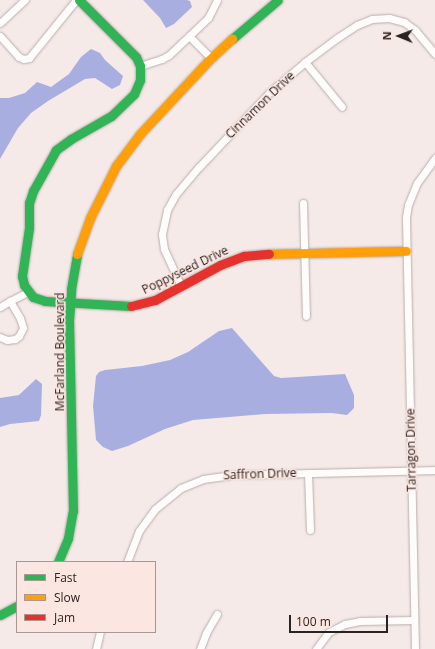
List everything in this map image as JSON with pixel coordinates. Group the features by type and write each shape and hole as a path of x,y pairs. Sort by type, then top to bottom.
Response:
{"street":[{"path":"0,24 25,0"},
{"path":"0,36 19,57 24,59 29,58 76,0"},
{"path":"0,307 28,292 24,285 22,276 28,228 29,203 32,191 58,148 70,139 109,118 134,94 140,80 140,66 133,54 79,0"},
{"path":"140,66 165,58 209,16 217,0"},
{"name":"McFarland Boulevard","path":"58,561 68,538 73,511 70,304 73,273 80,244 90,218 105,185 136,139 211,58 278,0"},
{"name":"Cinnamon Drive","path":"181,286 167,258 163,240 165,218 170,204 185,183 246,116 305,62 357,25 379,17 395,19 410,25 435,54"},
{"path":"189,36 211,58"},
{"path":"305,62 342,107"},
{"name":"Tarragon Drive","path":"415,649 406,217 408,205 417,182 435,158"},
{"path":"303,203 306,316"},
{"name":"Poppyseed Drive","path":"28,292 43,301 116,307 135,306 155,300 234,259 253,255 406,251"},
{"path":"0,337 12,340 19,336 22,332 21,320 10,301"},
{"name":"Saffron Drive","path":"127,561 139,531 153,511 168,497 189,484 203,479 224,475 435,470"},
{"path":"308,473 310,530"},
{"path":"0,615 16,607"},
{"path":"200,649 216,614"},
{"path":"316,649 329,632 348,623 414,620"},
{"path":"96,649 100,633"}],"water":[{"path":"143,0 187,0 190,1 192,7 174,24 166,28 160,18"},
{"path":"91,49 100,53 105,60 123,76 120,85 112,89 95,78 85,79 48,101 31,113 18,128 0,159 0,98 9,98 25,93 37,82 51,87 69,74 81,57"},
{"path":"232,328 274,376 281,378 345,374 354,395 354,408 347,415 332,413 265,414 193,420 165,429 128,446 112,451 103,447 96,440 93,406 96,376 99,372 142,366 170,360 188,352 219,331"},
{"path":"36,379 42,384 41,415 39,421 10,424 0,427 0,398 19,395"}],"traffic: fast":[{"path":"79,0 136,57 140,66 140,80 134,94 111,116 71,139 56,150 33,191 29,203 29,228 22,276 24,285 33,297 45,301 131,306"},
{"path":"232,39 278,0"},
{"path":"58,561 68,538 73,511 69,321 71,289 77,254"},
{"path":"0,615 16,607"}],"traffic: slow":[{"path":"77,254 90,218 116,166 140,134 208,61 232,39"},
{"path":"269,254 406,251"}],"traffic: jam":[{"path":"131,306 155,300 220,265 244,256 269,254"}]}
